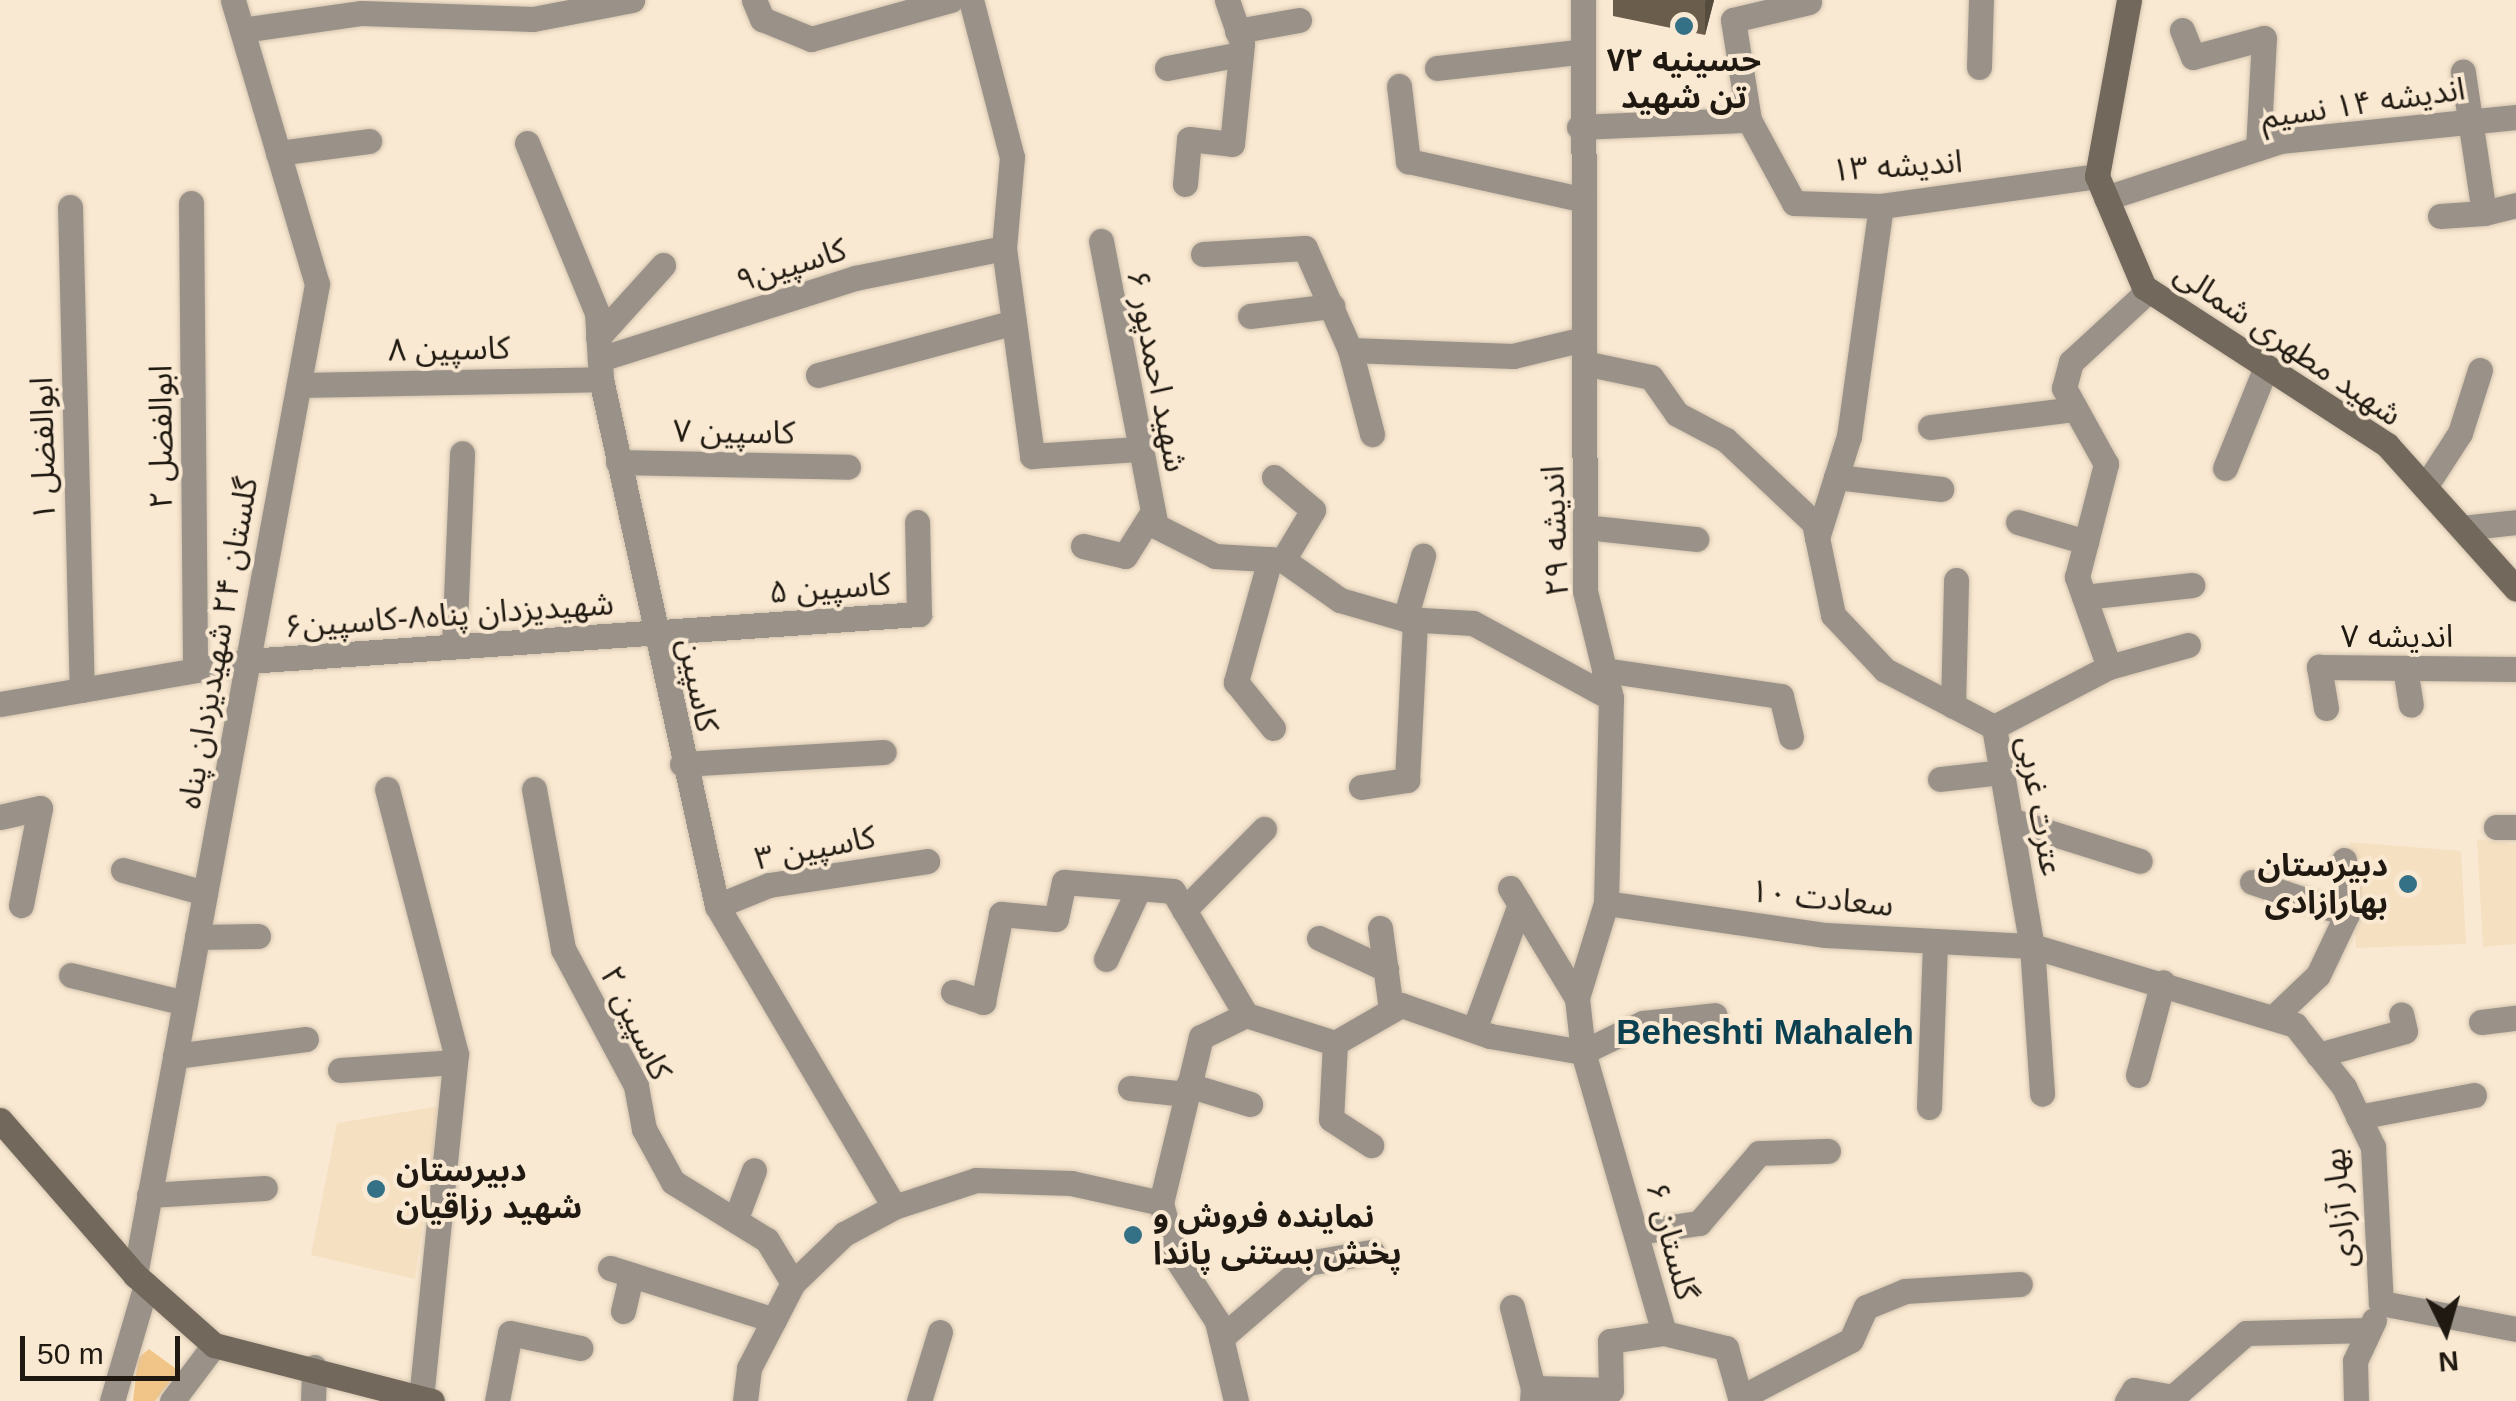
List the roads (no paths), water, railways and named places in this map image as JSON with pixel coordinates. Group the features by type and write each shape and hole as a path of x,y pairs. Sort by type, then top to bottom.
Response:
{"main road":[{"path":"2102,187 2129,0"},
{"name":"شهید مطهری شمالی","path":"2102,187 2150,290 2387,445 2516,590"},
{"path":"0,1120 140,1280 214,1345 314,1367 425,1400"}],"street":[{"name":"گلستان ۲۴ شهیدیزدان پناه","path":"112,1401 140,1280 150,1194 318,284 233,0"},
{"path":"242,30 362,13 533,19 632,0"},
{"path":"754,0 762,19 811,39 951,0"},
{"path":"971,0 1012,156 1004,248 1032,456 1137,448"},
{"path":"1186,184 1188,138 1232,144 1239,42 1227,0"},
{"name":"اندیشه ۲۹","path":"1583,0 1578,52 1585,591 1610,698 1606,904 1576,998 1583,1052"},
{"path":"1979,67 1982,0"},
{"name":"اندیشه ۱۳","path":"1809,2 1733,20 1748,120 1794,203 1880,206 2102,187"},
{"path":"1167,68 1299,20"},
{"path":"2182,30 2193,57 2264,38 2258,148"},
{"path":"1437,68 1578,52"},
{"path":"2463,72 2484,213"},
{"path":"1398,86 1408,161 1581,199"},
{"name":"اندیشه ۱۴ نسیم","path":"2102,187 2258,148 2516,117"},
{"path":"1579,127 1748,120"},
{"path":"278,153 369,141"},
{"name":"کاسپین","path":"527,142 597,312 600,358 618,462 716,906 894,1207"},
{"name":"ابوالفضل ۲","path":"192,203 195,670"},
{"path":"2440,216 2484,213 2516,205"},
{"path":"1350,350 1513,356 1584,351 1651,377 1677,414 1726,440 1816,531 1836,476 1880,206"},
{"name":"ابوالفضل ۱","path":"70,207 82,690"},
{"name":"شهید احمدپور ۶","path":"1100,242 1152,513"},
{"name":"کاسپین۹","path":"600,358 854,278 1004,248"},
{"path":"1203,254 1305,248 1350,350 1372,434"},
{"path":"600,358 663,265"},
{"path":"2109,667 2081,587 2086,542 2106,464 2064,388 2071,362 2150,290"},
{"path":"1250,316 1332,306"},
{"path":"818,374 1014,322"},
{"name":"کاسپین ۸","path":"299,385 600,358"},
{"path":"2224,468 2266,367"},
{"path":"2425,487 2460,433 2480,370"},
{"path":"1930,426 2075,408"},
{"path":"454,646 462,453"},
{"name":"کاسپین ۷","path":"618,462 848,468"},
{"path":"1836,476 1941,489"},
{"path":"1273,728 1236,682 1277,559 1313,510 1274,477"},
{"path":"1082,546 1125,556 1152,513"},
{"path":"1152,513 1156,526 1215,556 1277,559 1340,600 1410,620 1473,623 1610,698"},
{"name":"کاسپین ۵","path":"654,633 919,614 916,522"},
{"path":"2018,522 2086,542"},
{"path":"2462,528 2516,522"},
{"path":"1585,528 1696,540"},
{"name":"عترت غربی","path":"1816,531 1834,616 1885,670 1994,726 2032,946 2042,1094"},
{"path":"1361,786 1407,780 1410,620 1423,556"},
{"path":"1953,706 1956,580"},
{"path":"2081,587 2192,585"},
{"name":"شهیدیزدان پناه۸-کاسپین۶","path":"0,704 248,661 654,633"},
{"path":"1994,726 2109,667 2188,646"},
{"name":"اندیشه ۷","path":"2326,708 2319,668 2516,669"},
{"path":"2405,668 2411,705"},
{"path":"1604,670 1780,696 1791,737"},
{"path":"682,764 884,752"},
{"path":"1940,780 2002,772"},
{"name":"کاسپین ۲","path":"534,789 563,949 636,1086 644,1129 673,1182 767,1240 793,1283"},
{"path":"387,790 455,1062 425,1400"},
{"path":"0,816 40,808 22,904"},
{"path":"2010,820 2140,862"},
{"path":"1184,910 1264,829"},
{"name":"کاسپین ۳","path":"716,906 769,885 927,860"},
{"path":"2274,1016 2318,975 2347,914 2344,860"},
{"path":"123,870 205,893"},
{"path":"953,992 983,1002 1001,914 1056,919 1064,882 1173,891 1246,1015 1335,1043 1391,1009 1583,1052 1644,1022 1715,1015"},
{"path":"2252,882 2347,914"},
{"path":"1106,959 1139,888"},
{"path":"1474,1030 1515,896 1576,998"},
{"name":"سعادت ۱۰","path":"1606,904 1935,941 2032,946"},
{"path":"1380,928 1391,1009"},
{"path":"197,936 258,936"},
{"path":"1319,938 1386,969"},
{"path":"1929,1107 1935,941"},
{"name":"بهار آزادی","path":"2032,946 2274,1016 2318,1055 2373,1147 2382,1303 2516,1329"},
{"path":"71,975 185,1003"},
{"path":"2138,1075 2163,982"},
{"path":"2318,1055 2405,1031 2400,1014"},
{"path":"1236,1401 1221,1338 1176,1258 1161,1204 1201,1037 1246,1015"},
{"path":"2481,1022 2516,1018"},
{"path":"175,1056 306,1039"},
{"path":"1335,1043 1330,1120 1371,1145"},
{"name":"گلستان ۶","path":"1583,1052 1664,1333 1726,1348 1741,1400"},
{"path":"340,1070 455,1062"},
{"path":"1130,1088 1187,1090 1250,1104"},
{"path":"2358,1117 2474,1095"},
{"path":"1638,1232 1699,1223 1760,1153 1828,1151"},
{"path":"736,1218 754,1170"},
{"path":"745,1401 774,1320 793,1283 844,1234 894,1207 976,1180 1071,1183 1161,1204"},
{"path":"150,1194 265,1188"},
{"path":"1221,1338 1308,1262 1372,1252"},
{"path":"623,1311 620,1272 774,1320"},
{"path":"1741,1400 1851,1340 1866,1307 1904,1291 2020,1284"},
{"path":"2356,1401 2355,1361 2382,1303"},
{"path":"1512,1308 1533,1394 1610,1390 1610,1341 1664,1333"},
{"path":"2128,1401 2134,1390 2173,1397 2246,1334 2369,1330"},
{"path":"919,1401 940,1332"},
{"path":"496,1401 510,1333 580,1348"},
{"path":"172,1401 214,1345"},
{"path":"314,1367 314,1401"}],"place":[{"name":"حسینیه ۷۲ تن شهید","path":"1684,26"},
{"name":"دبیرستان بهارازادی","path":"2408,884"},
{"name":"دبیرستان شهید رزاقیان","path":"376,1189"},
{"name":"نماینده فروش و پخش بستنی پاندا","path":"1133,1235"}],"district":[{"name":"Beheshti Mahaleh","path":"1765,1032"}]}
